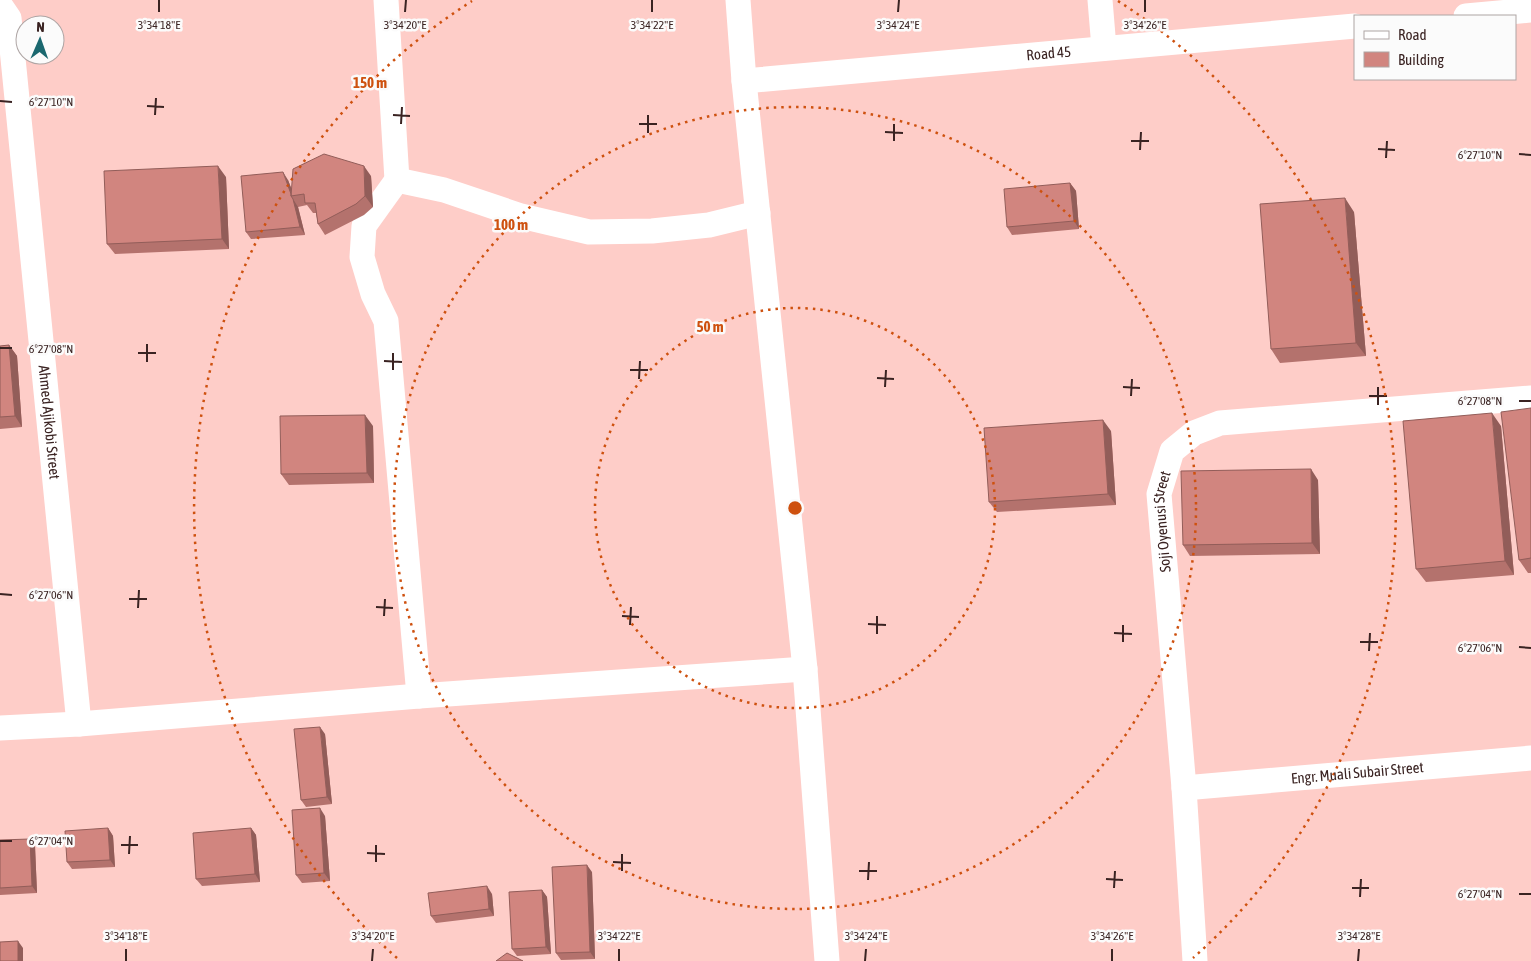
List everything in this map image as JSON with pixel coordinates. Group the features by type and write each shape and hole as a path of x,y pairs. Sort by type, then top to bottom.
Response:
{"street":[{"path":"386,0 398,180 364,226 362,257 373,294 386,321 419,696"},
{"path":"738,0 744,81 805,669 827,961"},
{"path":"1100,0 1104,48"},
{"name":"Ahmed Ajikobi Street","path":"0,5 9,18 78,724"},
{"path":"1477,15 1531,10"},
{"name":"Road 45","path":"744,81 1354,26"},
{"path":"398,180 444,190 521,216 589,232 652,231 709,225 758,213"},
{"name":"Soji Oyenusi Street","path":"1195,961 1184,788 1159,494 1172,451 1194,433 1220,423 1531,398"},
{"path":"0,728 78,724 419,696 805,669"},
{"name":"Engr. Muali Subair Street","path":"1184,788 1531,758"}],"building":[{"path":"324,154 364,166 365,196 356,204 318,224 315,203 305,203 304,194 291,196 293,169"},
{"path":"218,166 222,239 107,244 104,171"},
{"path":"283,172 293,199 300,227 246,232 241,176"},
{"path":"1070,183 1074,221 1007,227 1004,189"},
{"path":"1345,198 1356,343 1271,349 1260,204"},
{"path":"9,345 15,416 0,417 0,346"},
{"path":"1531,408 1531,558 1519,560 1501,412"},
{"path":"1492,413 1505,561 1416,569 1403,421"},
{"path":"365,415 367,473 281,474 280,416"},
{"path":"1103,420 1108,494 989,502 984,428"},
{"path":"1311,469 1312,543 1183,545 1181,471"},
{"path":"320,727 327,797 301,800 294,729"},
{"path":"320,808 324,873 296,875 292,810"},
{"path":"108,828 110,860 67,862 65,831"},
{"path":"251,828 255,874 196,879 193,833"},
{"path":"30,839 32,886 0,888 0,840"},
{"path":"587,865 590,952 556,953 552,867"},
{"path":"487,886 489,909 431,916 428,893"},
{"path":"542,890 546,947 512,949 509,892"},
{"path":"18,941 18,961 0,961 0,942"},
{"path":"507,953 523,961 496,961"}]}
